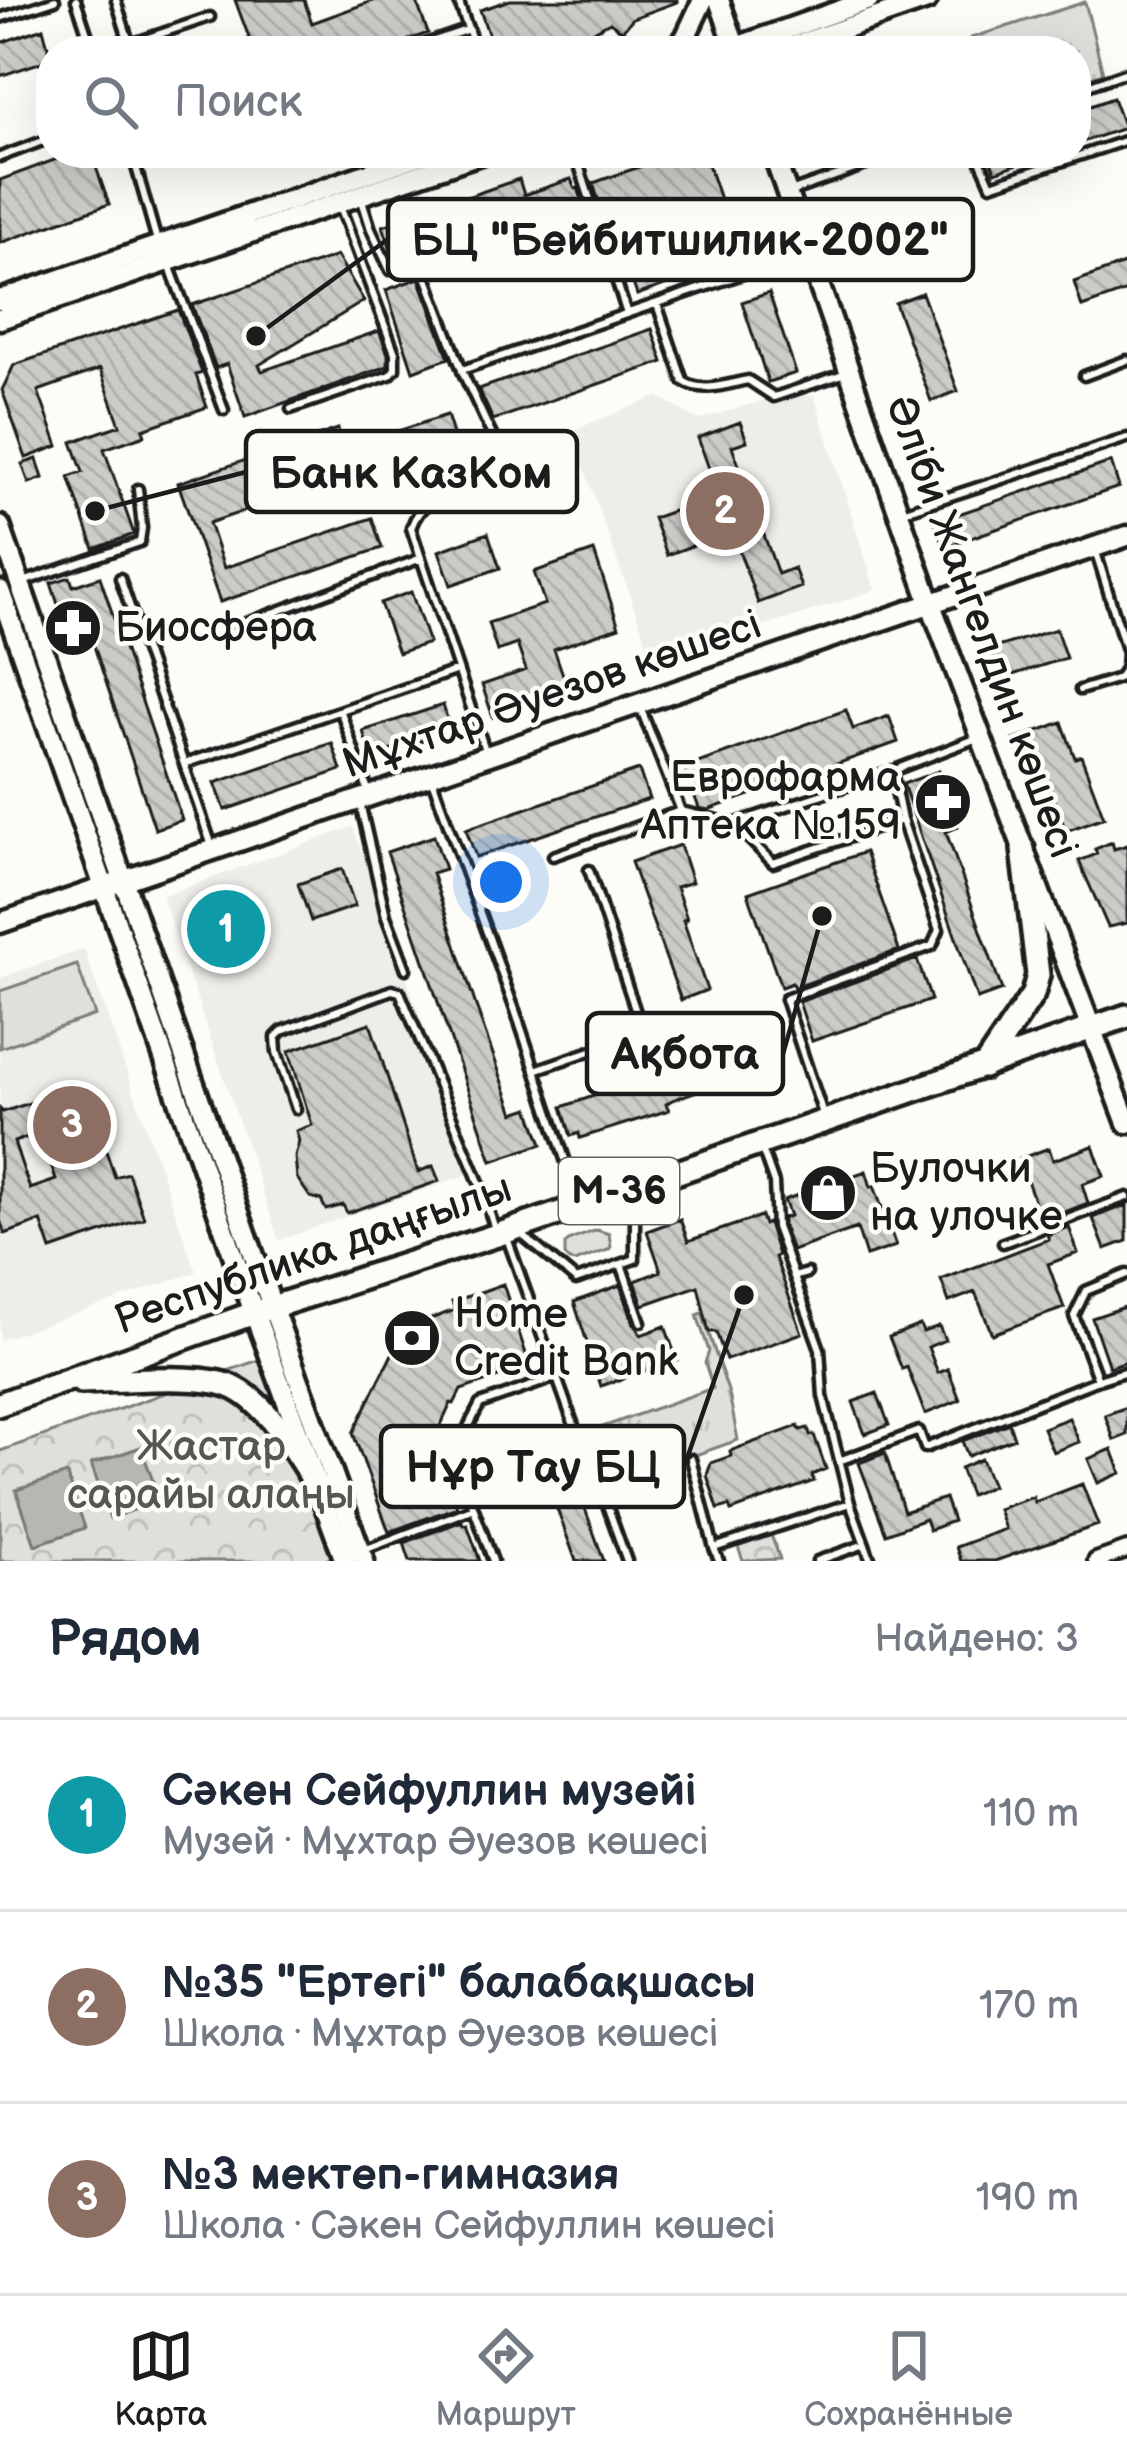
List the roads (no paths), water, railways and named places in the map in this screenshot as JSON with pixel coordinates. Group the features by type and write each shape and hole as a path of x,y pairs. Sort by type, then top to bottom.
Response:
{"main road":[{"path":"686,36 704,0"},
{"path":"719,0 728,36"},
{"path":"770,36 868,0"},
{"path":"823,36 927,0"},
{"path":"0,319 387,168"},
{"path":"0,300 439,168"},
{"name":"Әліби Жангелдин көшесі","path":"778,168 930,602 1127,1123"},
{"path":"0,526 123,880 319,1489"},
{"name":"Мұхтар Әуезов көшесі","path":"0,923 1127,536"},
{"path":"1,598 103,888 356,1558"},
{"path":"984,1068 1033,994 1038,975 1023,849"},
{"name":"Республика даңғылы","path":"0,1403 1127,1016"},
{"path":"63,1383 224,1384 252,1401 280,1430 356,1558"}],"street":[{"path":"1096,1561 1127,1550"}],"lane":[{"path":"0,19 55,0"},
{"path":"76,0 88,36"},
{"path":"116,0 127,36"},
{"path":"458,0 471,36"},
{"path":"154,36 210,17"},
{"path":"447,36 469,28"},
{"path":"1091,85 1127,72"},
{"path":"1091,152 1127,140"},
{"path":"0,157 36,144"},
{"path":"137,168 163,253 224,410"},
{"path":"580,168 627,314"},
{"path":"787,193 858,168"},
{"path":"984,168 991,185 1042,168"},
{"path":"360,195 390,270 424,271 523,234"},
{"path":"291,409 390,375 394,368 395,353 338,202"},
{"path":"462,370 807,252"},
{"path":"424,271 502,457 491,477 425,503 411,528 487,756"},
{"path":"657,304 683,381 700,389 748,380 774,397 850,372"},
{"path":"1084,376 1127,360"},
{"path":"899,513 1126,441"},
{"path":"20,583 140,542 138,489"},
{"path":"1080,690 1119,678 1126,667 1095,547"},
{"path":"238,626 419,559"},
{"path":"121,578 214,850"},
{"path":"184,764 458,670"},
{"path":"639,704 681,811"},
{"path":"341,712 365,798 386,916 406,969"},
{"path":"734,824 981,737"},
{"path":"826,1122 785,999 932,946 939,930 902,820 892,771"},
{"path":"430,776 580,1204"},
{"path":"553,856 681,811 734,824 773,863 902,820"},
{"path":"535,1070 643,1033 589,870"},
{"path":"296,1108 276,1036 392,990 400,992 519,1266 627,1561"},
{"path":"760,1144 774,1183 776,1227 820,1349 824,1396 839,1461 871,1561"},
{"path":"505,1232 576,1280 621,1264 635,1259 634,1186"},
{"path":"1003,1244 1127,1197"},
{"path":"621,1264 641,1322"},
{"path":"794,1277 807,1273"},
{"path":"1098,1380 1074,1316 1086,1291 1127,1274"},
{"path":"839,1461 919,1431 925,1448 1127,1371"},
{"path":"493,1561 454,1454 480,1404 557,1377"},
{"path":"692,1460 719,1561"},
{"path":"714,1548 850,1503"},
{"path":"356,1558 474,1508"},
{"path":"817,1561 866,1544"}],"place":[{"name":"БЦ \"Бейбитшилик-2002\"","path":"256,336"},
{"name":"Банк КазКом","path":"95,511"},
{"name":"№35 \"Ертегі\" балабақшасы","path":"725,511"},
{"name":"Биосфера","path":"73,628"},
{"name":"Еврофарма Аптека №159","path":"943,802"},
{"name":"Ақбота","path":"822,916"},
{"name":"Сәкен Сейфуллин музейі","path":"226,929"},
{"name":"№3 мектеп-гимназия","path":"72,1125"},
{"name":"Булочки на улочке","path":"828,1193"},
{"name":"Нұр Тау БЦ","path":"744,1295"},
{"name":"Home Credit Bank","path":"412,1338"}],"park label":[{"name":"Жастар сарайы алаңы","path":"211,1471"}]}
